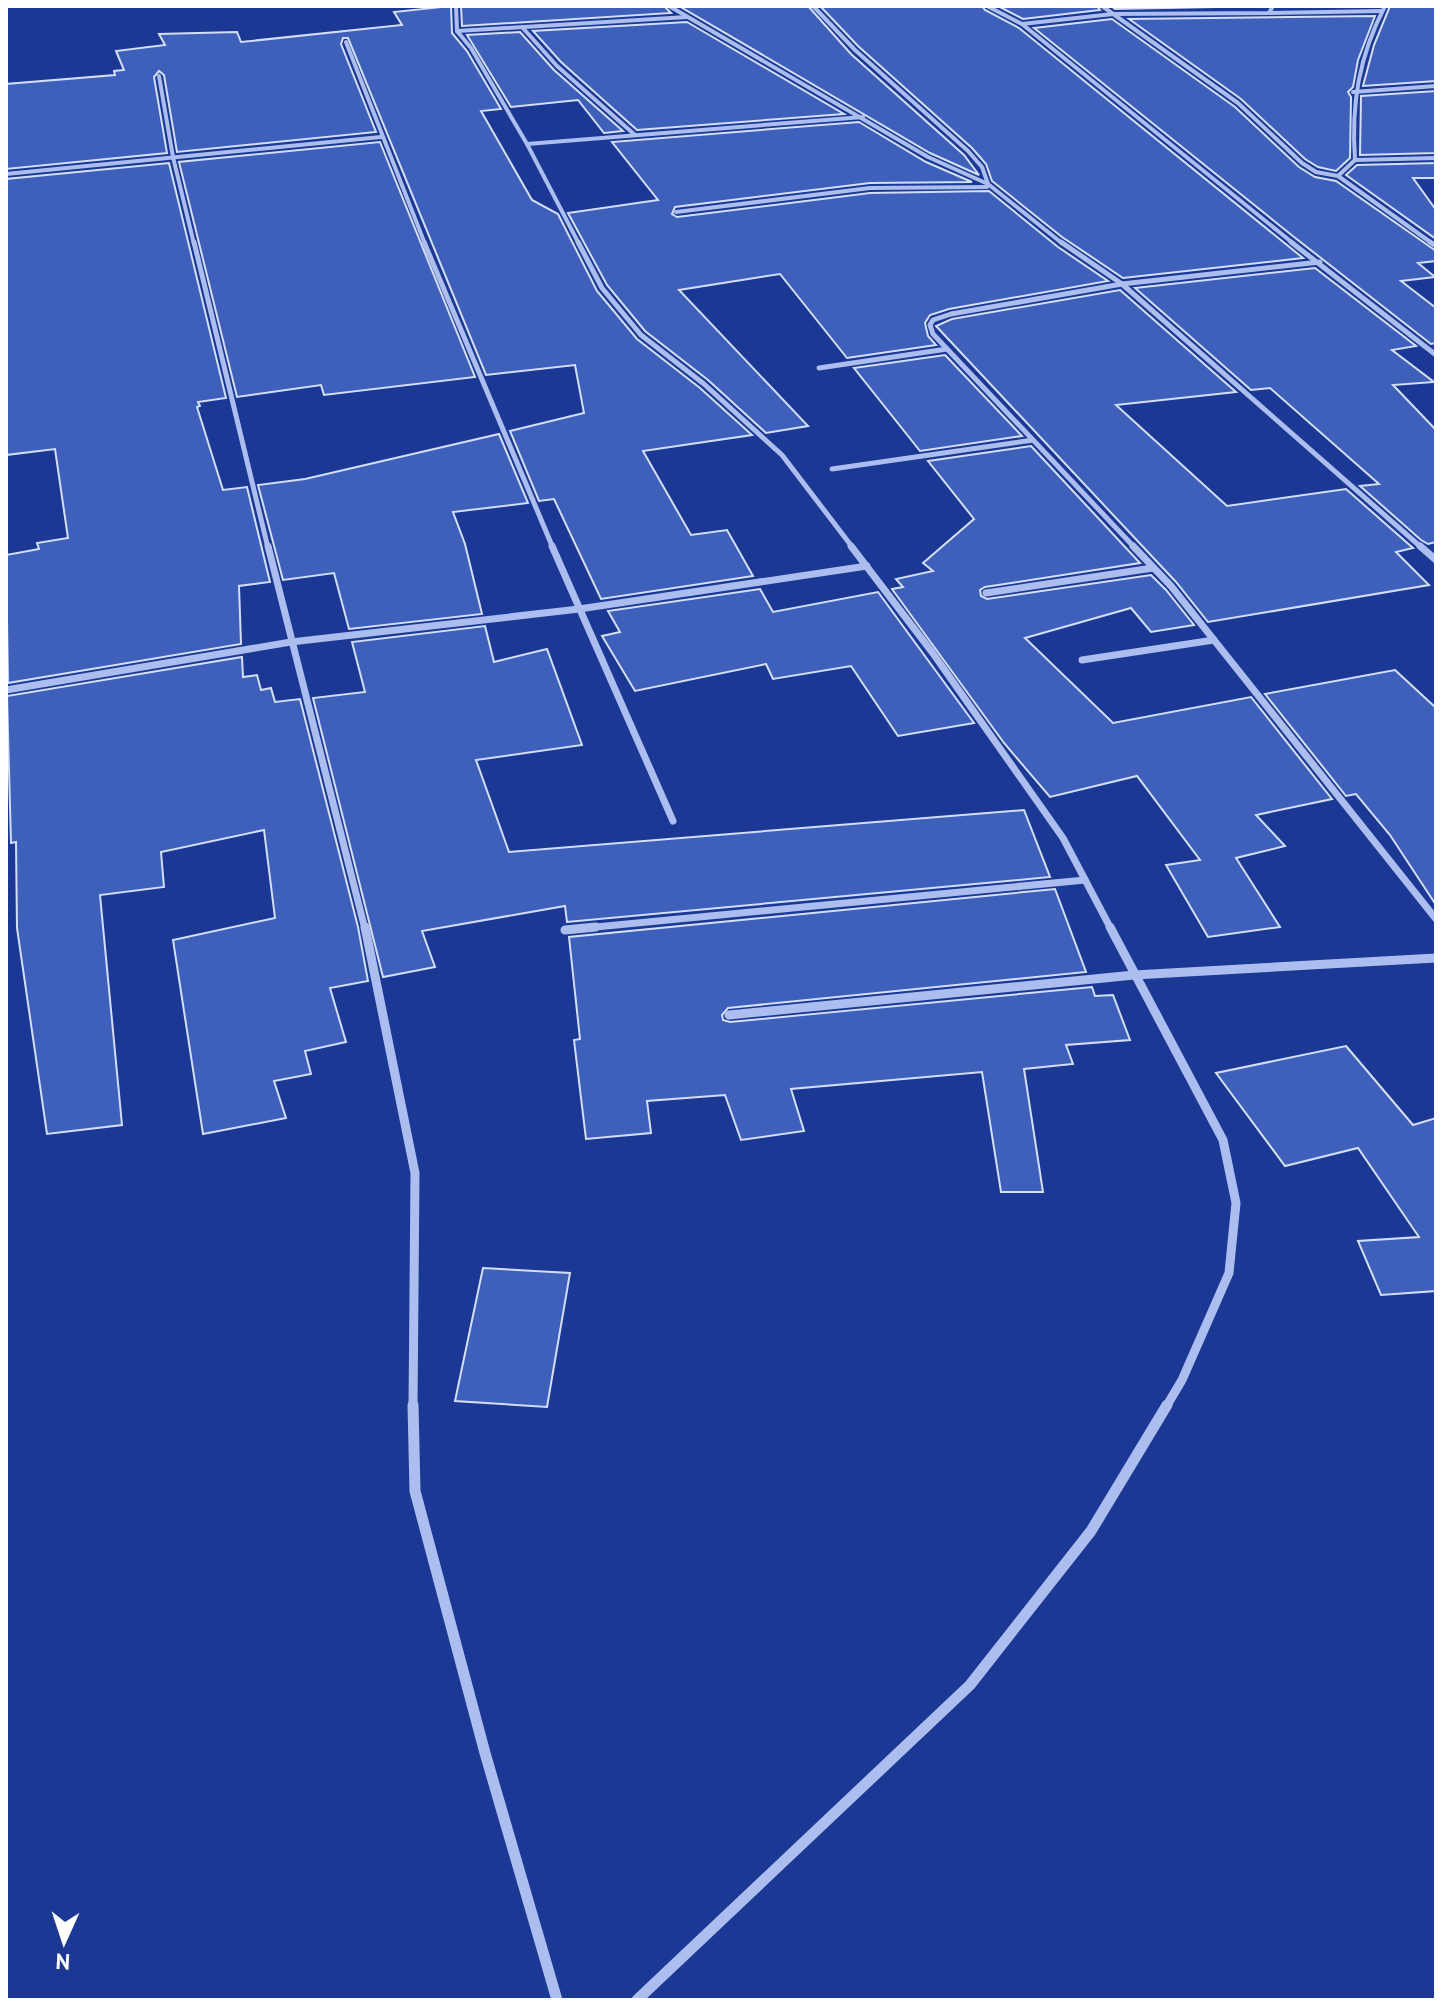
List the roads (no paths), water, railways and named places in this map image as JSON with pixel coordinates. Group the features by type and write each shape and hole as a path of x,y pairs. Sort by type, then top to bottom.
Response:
{"street":[{"path":"456,6 457,31 471,48 527,144 602,288 641,335 704,384 782,455 867,566 1054,826 1223,1140 1236,1203 1229,1273 1182,1380 1091,1531 970,1685 637,2000"},
{"path":"669,6 928,157 990,186 1074,252 1122,284 1436,560"},
{"path":"813,6 875,69 968,151 982,167 990,186"},
{"path":"987,6 1022,24 1232,195 1436,355"},
{"path":"1102,6 1247,109 1302,163 1316,172 1338,176 1436,246"},
{"path":"1113,14 1120,6"},
{"path":"1269,13 1273,6"},
{"path":"1022,24 1113,14 1269,13 1384,8 1363,54 1353,92 1355,160"},
{"path":"457,31 688,17"},
{"path":"522,27 557,66 635,135"},
{"path":"346,42 381,137 579,609 673,821"},
{"path":"159,76 173,157 291,642 369,943 415,1173 412,1349 415,1491 485,1753 557,2000"},
{"path":"1353,92 1436,86"},
{"path":"527,144 864,117"},
{"path":"6,174 381,137"},
{"path":"1338,176 1355,160 1436,158"},
{"path":"676,212 825,191 933,184 990,186"},
{"path":"1320,262 1122,284 938,317 930,325 933,334 1153,568 1436,919"},
{"path":"819,368 947,349"},
{"path":"832,469 1033,440"},
{"path":"6,690 291,642 579,609 867,566"},
{"path":"986,593 1153,568"},
{"path":"1082,660 1214,640"},
{"path":"565,930 1085,880"},
{"path":"729,1015 1134,975 1436,958"}]}
